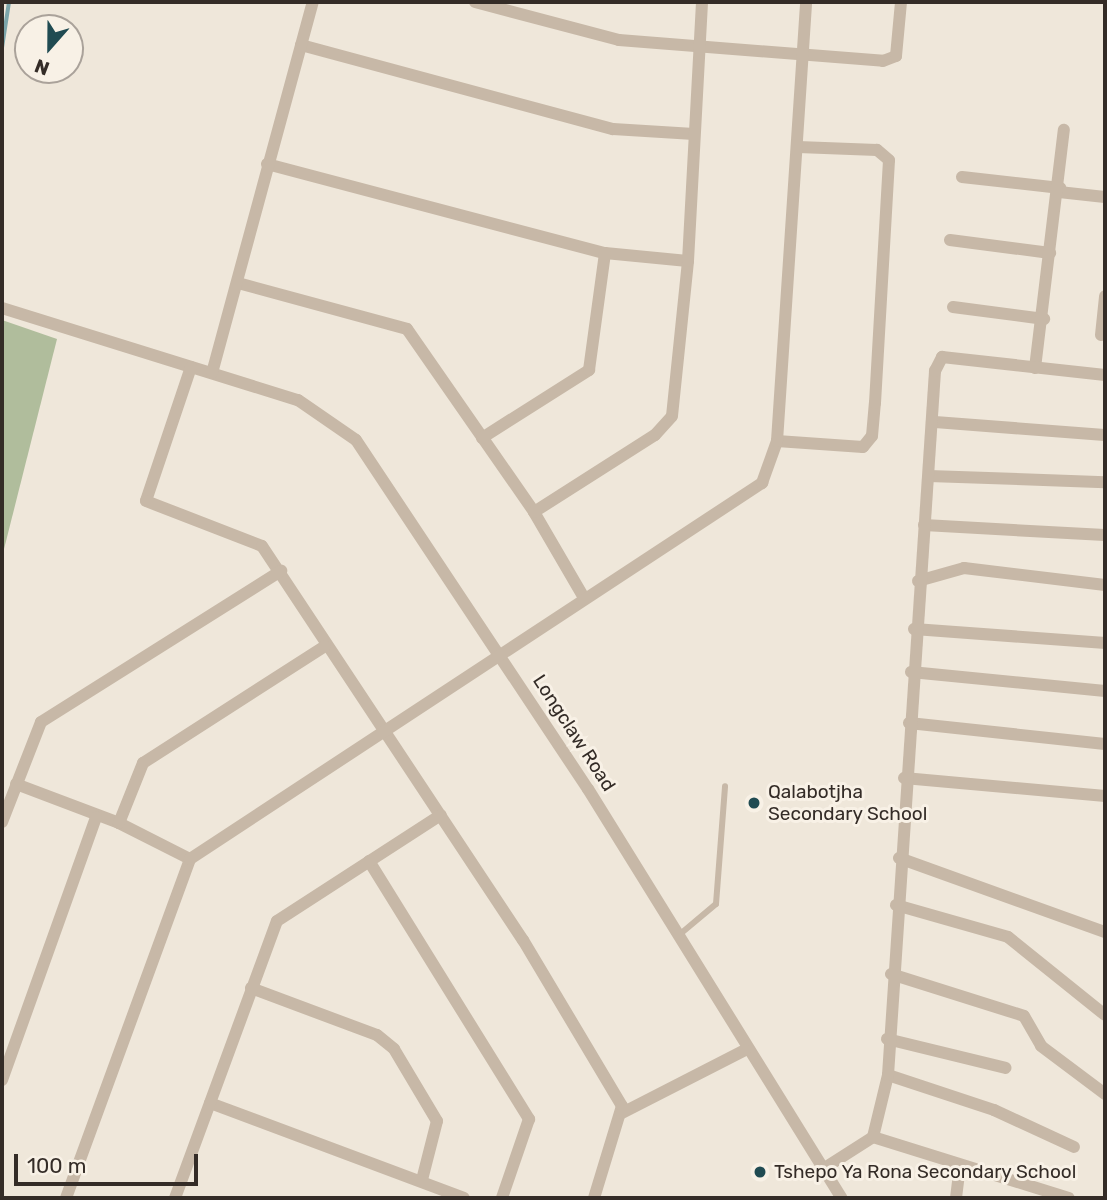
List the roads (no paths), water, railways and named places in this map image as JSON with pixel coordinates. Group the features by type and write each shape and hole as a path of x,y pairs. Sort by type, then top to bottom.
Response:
{"street":[{"path":"313,2 267,164 239,283 146,501 252,538 281,571 325,646 441,815 619,1097 622,1113 594,1198"},
{"path":"474,2 619,40 804,55 895,58 901,2"},
{"path":"534,512 668,422 688,261 702,2"},
{"path":"66,1198 190,859 385,730 502,657 584,598 753,493 777,441 806,2"},
{"path":"301,45 613,129 694,134"},
{"path":"1035,368 1044,319 1064,130"},
{"path":"777,441 866,445 876,390 889,160 877,150 798,147"},
{"path":"267,164 606,253 688,261"},
{"path":"962,177 1105,197"},
{"path":"950,240 1050,253"},
{"path":"482,438 589,370 606,253"},
{"path":"239,283 407,329 534,512 584,598"},
{"path":"1101,335 1105,296"},
{"path":"953,307 1044,319"},
{"name":"Longclaw Road","path":"2,308 298,400 356,440 502,657 678,935 745,1050 842,1198"},
{"path":"823,1169 873,1138 888,1075 887,1039 911,672 935,422 935,371 942,357 1105,375"},
{"path":"935,422 1105,435"},
{"path":"929,476 1105,482"},
{"path":"924,525 1105,535"},
{"path":"918,581 964,568 1105,585"},
{"path":"2,822 41,722 281,571"},
{"path":"914,629 1105,643"},
{"path":"119,823 143,763 325,646"},
{"path":"911,672 1105,691"},
{"path":"909,723 1105,744"},
{"path":"904,778 1105,796"},
{"path":"16,784 96,817 119,823 190,859"},
{"path":"175,1198 277,921 441,815"},
{"path":"2,1080 96,817"},
{"path":"899,858 1105,932"},
{"path":"369,861 529,1119 502,1198"},
{"path":"896,905 1008,937 1105,1015"},
{"path":"891,974 1024,1016 1041,1046 1105,1094"},
{"path":"251,988 377,1035 394,1049 436,1121 422,1180"},
{"path":"887,1039 1006,1068"},
{"path":"622,1113 745,1050"},
{"path":"888,1075 995,1110 1074,1147"},
{"path":"210,1103 422,1180 464,1198"},
{"path":"873,1138 1069,1198"},
{"path":"956,1198 960,1166"}],"lane":[{"path":"678,935 716,904 725,786"}],"waterway":[{"path":"2,48 9,2"}],"place":[{"name":"Qalabotjha Secondary School","path":"754,803"},
{"name":"Tshepo Ya Rona Secondary School","path":"760,1172"}]}
